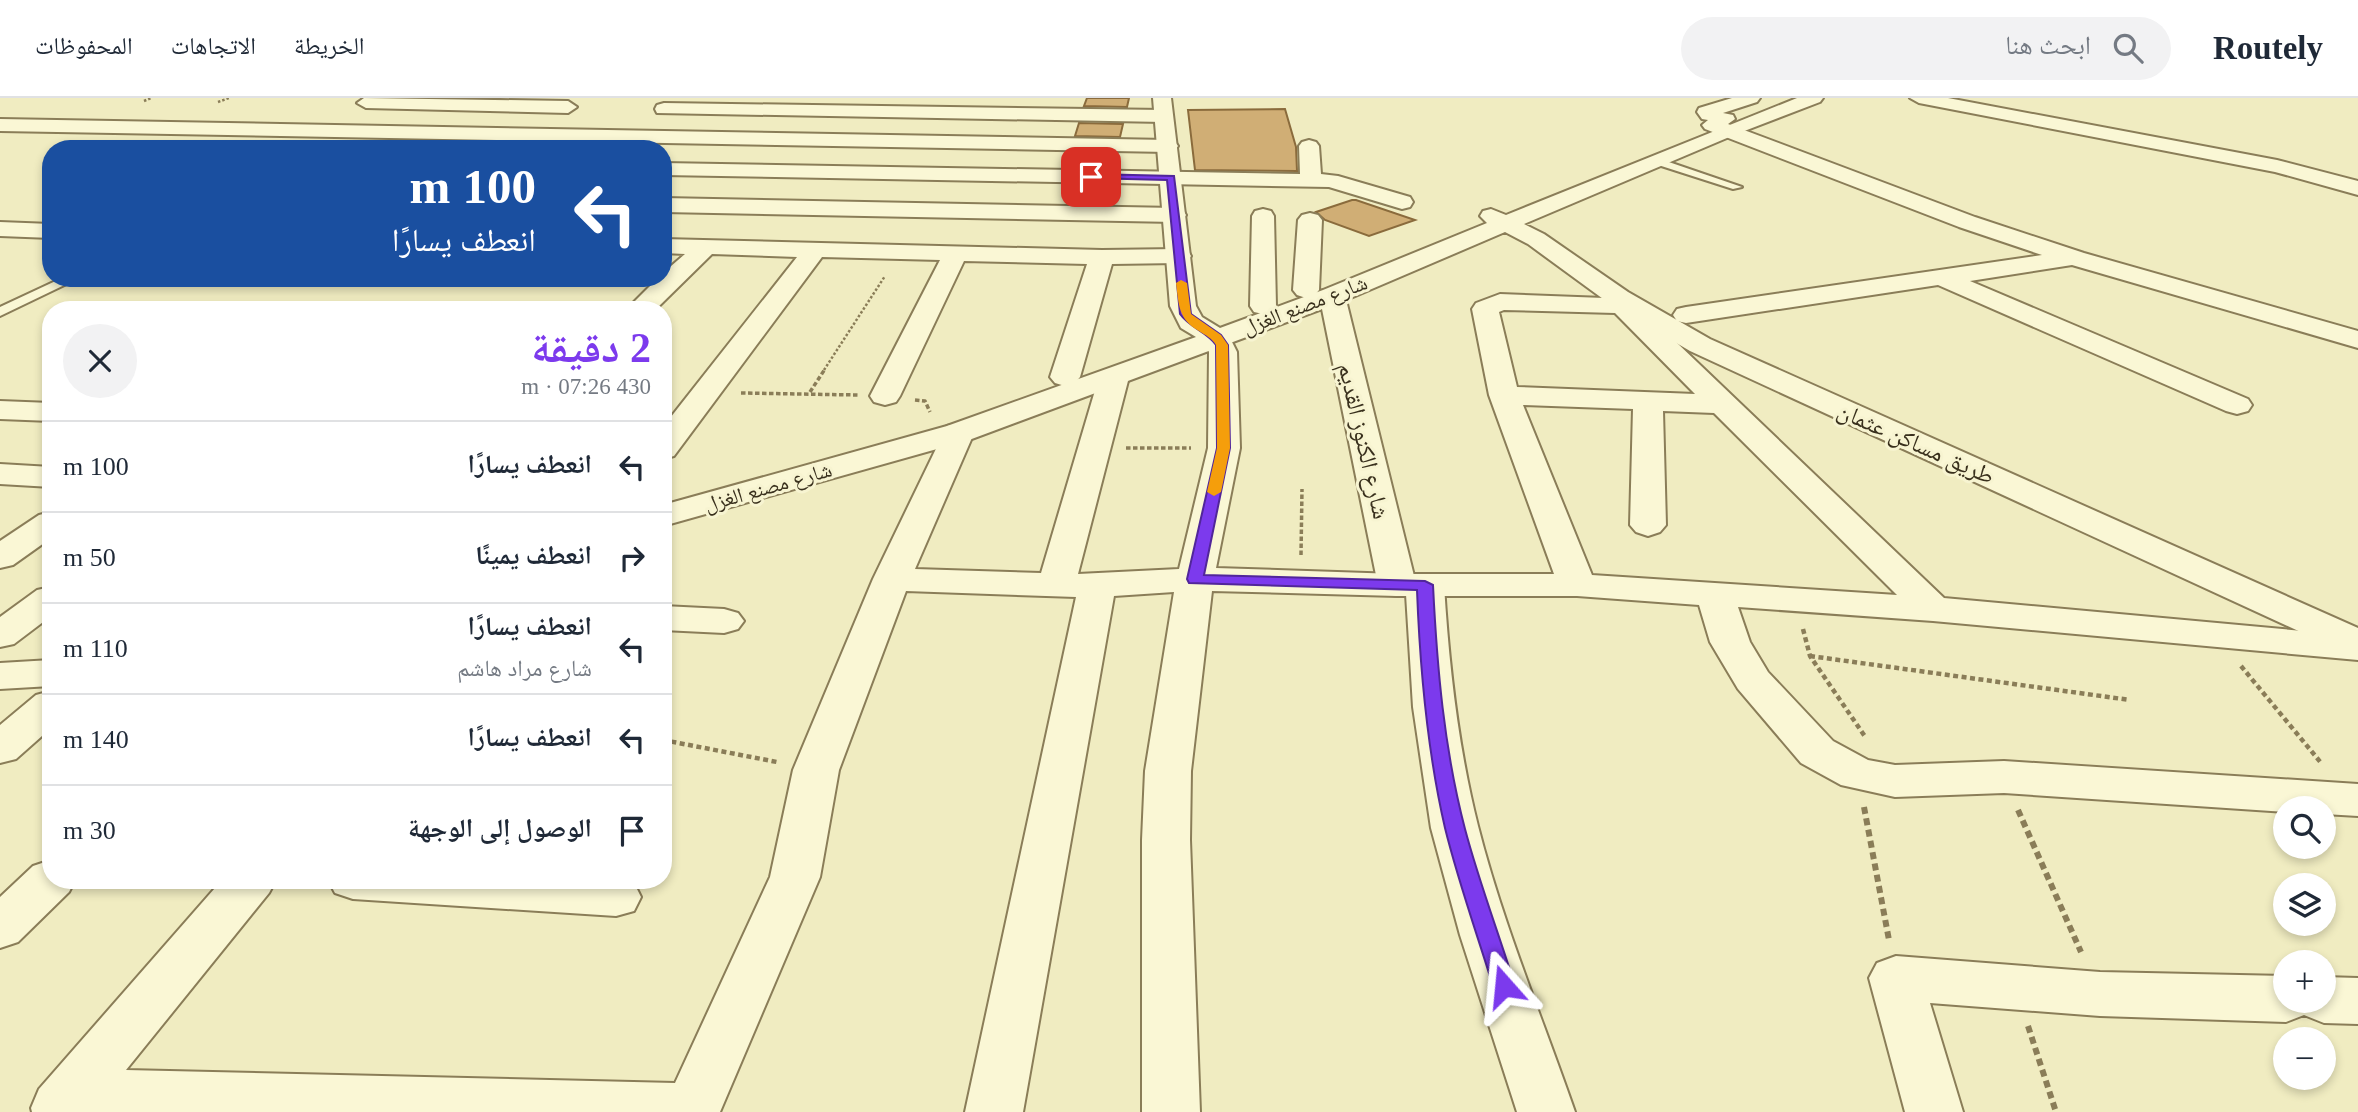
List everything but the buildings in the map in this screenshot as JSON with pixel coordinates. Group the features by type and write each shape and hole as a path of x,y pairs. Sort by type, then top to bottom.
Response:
{"street":[{"path":"1035,175 1045,144 1069,98"},
{"name":"شارع مصنع الغزل","path":"672,498 936,425 1065,377 1209,333 1521,222 1647,158 1784,98"},
{"name":"شارع مصنع الغزل","path":"1732,119 1814,98"},
{"path":"1919,98 2277,166 2358,188"},
{"path":"309,140 386,101"},
{"path":"412,140 477,101"},
{"path":"354,103 477,101 583,107"},
{"path":"656,140 688,104"},
{"path":"647,109 688,104 989,106 1060,116 1163,107 1185,314 1209,333 1223,352 1224,448 1195,579 1168,771 1166,840 1171,1112"},
{"path":"706,206 801,104"},
{"path":"5,127 62,106"},
{"path":"944,174 989,106"},
{"path":"589,134 615,115"},
{"path":"1732,119 1967,222 2075,258 2358,340"},
{"path":"5,127 330,129 589,134 656,140 768,138 1168,146"},
{"path":"530,140 540,133"},
{"path":"1309,146 1311,180"},
{"path":"672,169 1311,180 1330,181 1402,202"},
{"path":"672,205 1175,215"},
{"path":"1065,377 1089,257 1086,213"},
{"path":"1263,216 1263,306"},
{"name":"شارع الكنوز القديم","path":"1310,220 1319,293 1411,585 1428,654 1437,734 1455,828 1546,1112"},
{"name":"طريق مساكن عثمان","path":"1521,222 1625,305 1734,361 2358,646"},
{"name":"طريق مساكن عثمان","path":"1521,222 1686,315 2358,620"},
{"path":"0,229 40,230"},
{"path":"0,243 40,230"},
{"path":"672,246 1089,257 1179,256"},
{"path":"672,279 706,247"},
{"path":"672,437 815,250"},
{"path":"885,396 956,253"},
{"path":"1686,315 2075,258"},
{"path":"1940,277 2237,405"},
{"path":"649,301 663,287"},
{"name":"شارع مصنع الغزل","path":"672,513 958,433 1114,377 1263,306 1319,293"},
{"path":"1577,585 1504,395 1485,309 1490,304 1625,305 1722,404 1933,609"},
{"path":"994,1112 1077,585 1094,448 1114,377"},
{"path":"1504,395 1722,404"},
{"path":"1647,401 1648,525"},
{"path":"64,1103 692,1111 795,877 816,770 892,579 958,433"},
{"path":"0,474 42,476"},
{"path":"0,557 42,528"},
{"path":"892,579 1077,585 1195,579 1300,584 1577,585 1933,609 2216,636 2358,646"},
{"path":"1715,594 1730,642 1754,680 1817,752 1876,778 2004,777 2355,800"},
{"path":"0,635 42,605"},
{"path":"672,618 724,621"},
{"path":"0,650 42,649"},
{"path":"0,676 42,674"},
{"path":"0,748 42,713"},
{"path":"0,928 42,887"},
{"path":"64,1103 243,889"},
{"path":"492,889 616,897"},
{"path":"1934,1112 1896,978 2099,994 2273,999"},
{"path":"2336,1000 2358,1001"}],"lane":[{"path":"1647,158 1737,187"},
{"path":"0,312 54,287"}],"path":[{"path":"144,101 151,98"},
{"path":"218,102 229,98"},
{"path":"810,393 900,252"},
{"path":"705,393 885,396"},
{"path":"1094,448 1224,448"},
{"path":"1300,584 1302,489"},
{"path":"2216,636 2355,800"},
{"path":"1896,978 1876,778 1810,656 2130,700"},
{"path":"672,742 816,770"},
{"path":"2004,777 2099,994"},
{"path":"2016,989 2056,1112"}],"slow traffic":[{"path":"1181,283 1185,314 1191,322 1217,338 1222,345 1224,448 1214,492"}],"route":[{"path":"1091,177 1171,178 1185,314 1191,322 1217,338 1222,345 1224,448 1195,579 1300,584 1425,585 1428,654 1437,734 1455,828 1504,986"}]}
